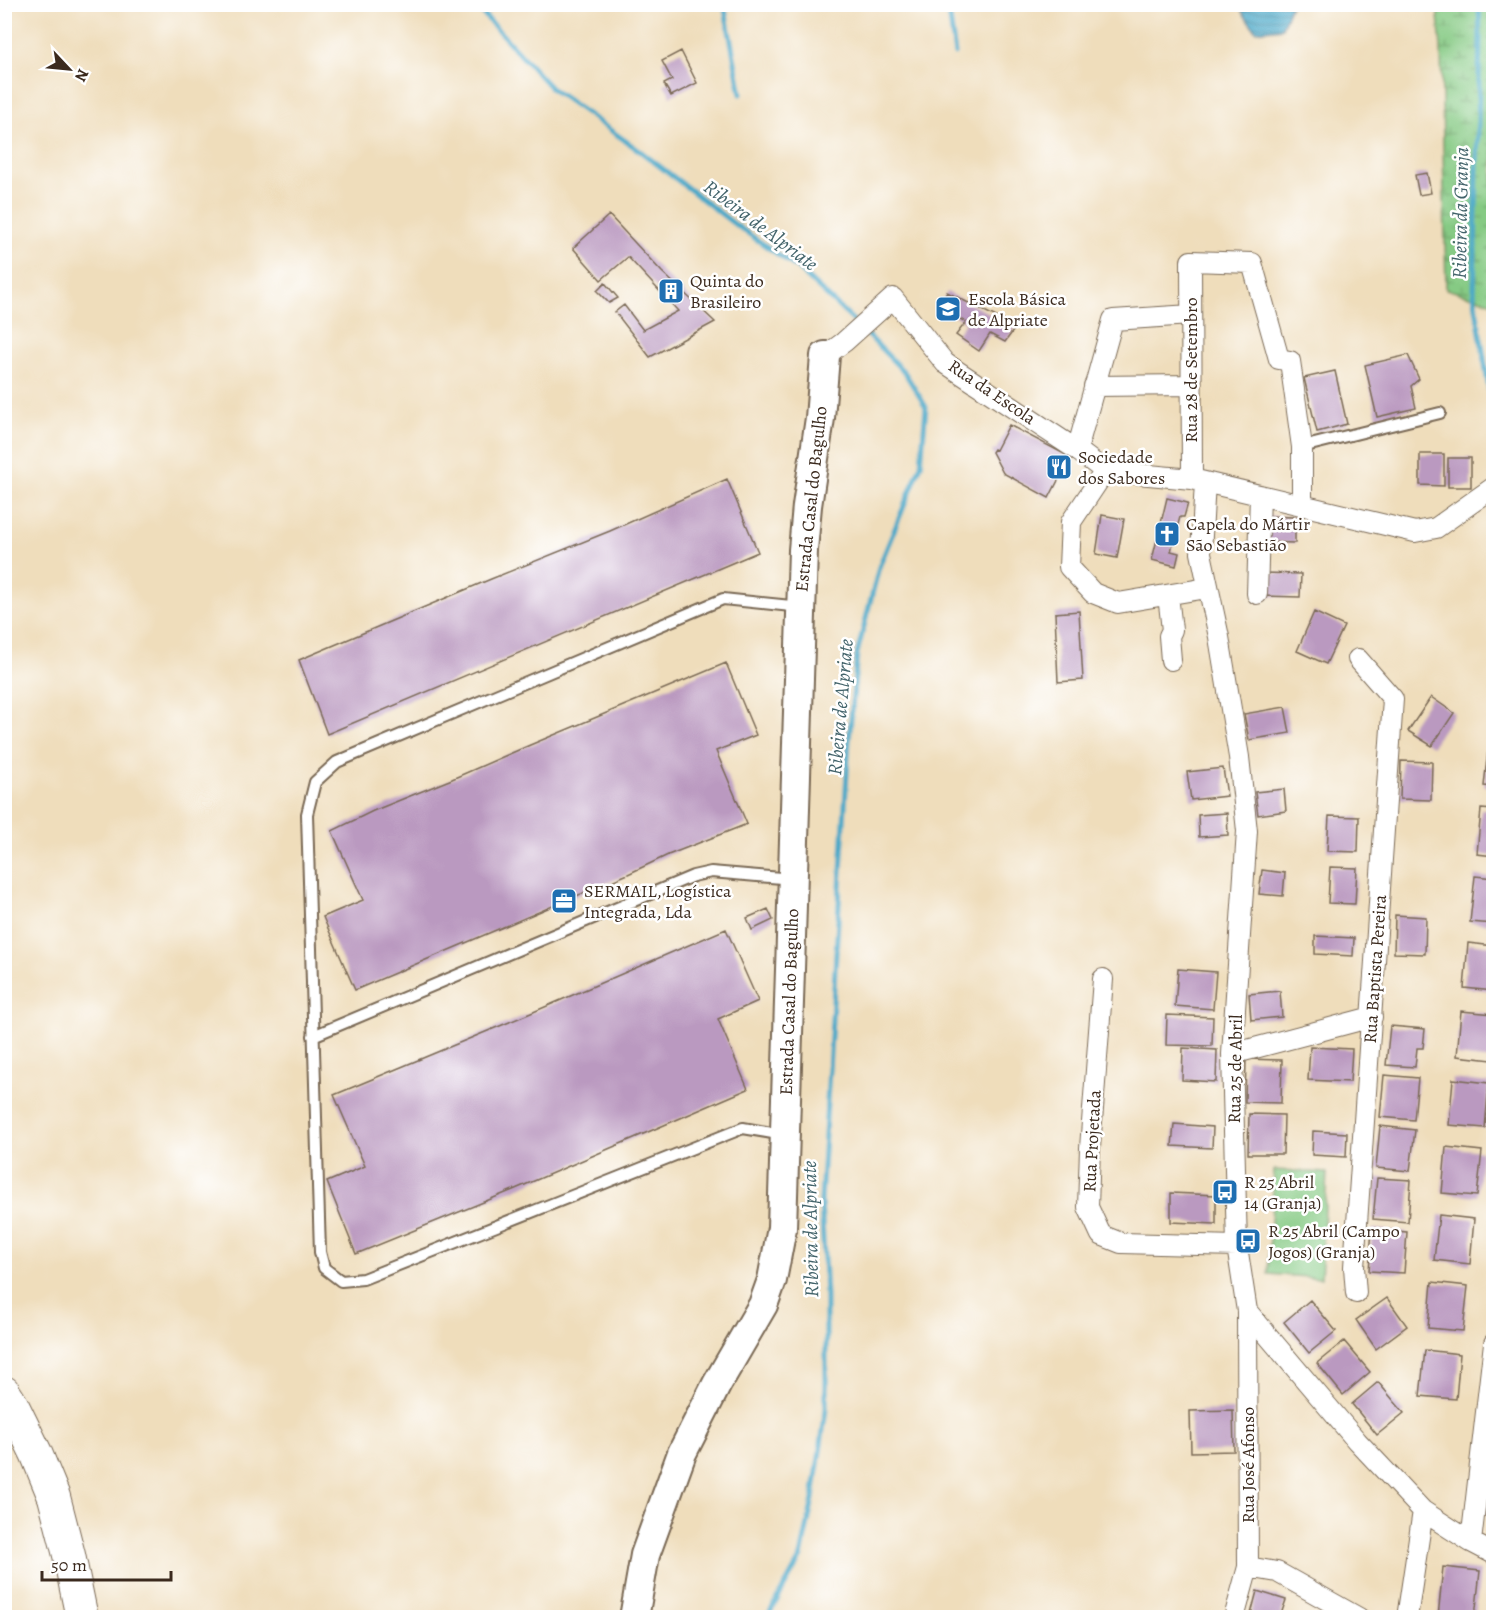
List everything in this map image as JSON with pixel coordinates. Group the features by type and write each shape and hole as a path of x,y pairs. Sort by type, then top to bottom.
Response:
{"main road":[{"path":"4,1392 36,1453 54,1497 82,1617"},
{"path":"4,1419 24,1459 38,1499 68,1617"}],"street":[{"name":"Rua 28 de Setembro","path":"1199,481 1191,385 1191,261 1252,263 1279,359 1290,361 1302,447"},
{"name":"Rua da Escola","path":"834,349 893,298 945,363 1105,471"},
{"path":"1077,450 1113,320 1191,315"},
{"name":"Estrada Casal do Bagulho","path":"634,1617 645,1555 682,1453 717,1384 764,1305 772,1280 782,1228 804,539 820,418 834,349"},
{"path":"1094,386 1191,385"},
{"path":"1302,447 1302,506"},
{"path":"1207,588 1118,603 1093,593 1069,567 1071,522 1105,471 1199,481 1415,532 1436,528 1494,487"},
{"name":"Rua 25 de Abril","path":"1199,481 1201,553 1219,637 1239,757 1248,831 1232,1054 1237,1246 1247,1311"},
{"path":"1257,594 1260,495"},
{"path":"1168,596 1172,630 1169,636 1171,660"},
{"name":"Rua Baptista Pereira","path":"1356,1293 1354,1268 1393,699 1358,659"},
{"name":"Rua Projetada","path":"1103,979 1090,1148 1088,1207 1101,1235 1121,1243 1237,1246"},
{"path":"1232,1054 1372,1017"},
{"path":"1247,1311 1357,1441 1423,1511 1494,1554"},
{"name":"Rua José Afonso","path":"1234,1617 1248,1568 1247,1311"},
{"path":"1471,1542 1494,1343"},
{"path":"1407,1617 1423,1511"},
{"path":"1248,1568 1277,1572 1359,1617"}],"lane":[{"path":"1302,447 1440,413"},
{"path":"785,1136 743,1128 363,1280 341,1281 324,1268 320,1252 307,814 315,782 337,762 723,599 801,607"},
{"path":"313,1036 693,876 711,872 794,879"}],"green space":[{"path":"1437,5 1493,5 1493,303 1446,289 1441,47"},
{"path":"1274,1170 1327,1173 1321,1278 1268,1274"}],"water":[{"path":"1291,4 1282,28 1256,31 1242,12 1241,5"}],"building":[{"path":"681,51 697,83 671,96 664,84 672,80 662,61"},
{"path":"1427,173 1431,193 1419,195 1415,175"},
{"name":"Quinta do Brasileiro","path":"609,215 662,272 715,322 650,357 615,312 624,305 643,330 678,311 628,257 601,280 573,248"},
{"path":"605,283 618,298 609,303 597,291"},
{"path":"947,292 1016,327 1005,342 990,334 979,351 956,335 966,322 939,308"},
{"path":"1408,355 1419,379 1411,386 1416,408 1377,417 1365,365"},
{"path":"1335,371 1347,424 1317,432 1304,378"},
{"path":"1009,425 1070,457 1049,498 1003,473 992,452 996,450"},
{"path":"1420,454 1444,454 1444,486 1420,485"},
{"path":"1448,458 1471,458 1471,487 1448,487"},
{"path":"727,479 758,552 327,734 299,660 610,531"},
{"name":"Capela do Mártir São Sebastião","path":"1167,498 1188,503 1184,517 1180,517 1171,551 1179,553 1176,566 1152,560"},
{"path":"1102,515 1124,519 1117,558 1096,554"},
{"path":"1265,516 1295,517 1295,543 1264,542"},
{"path":"1260,573 1301,574 1300,597 1259,596"},
{"path":"1079,611 1083,680 1058,682 1055,613"},
{"path":"1314,612 1344,626 1326,664 1297,651"},
{"path":"726,663 756,735 716,751 747,824 668,855 355,990 323,917 363,900 332,831 373,811"},
{"path":"1431,697 1454,713 1432,746 1408,731"},
{"path":"1285,707 1290,733 1249,740 1244,714"},
{"path":"1489,740 1494,741 1494,787 1484,786"},
{"path":"1401,761 1432,762 1431,800 1400,799"},
{"path":"1223,768 1227,796 1191,800 1187,772"},
{"path":"1284,789 1286,811 1258,815 1255,792"},
{"path":"1481,809 1494,810 1494,856 1477,854"},
{"path":"1227,813 1228,835 1199,837 1198,815"},
{"path":"1329,816 1359,817 1358,852 1327,851"},
{"path":"1330,867 1357,868 1355,904 1328,903"},
{"path":"1262,870 1285,873 1283,896 1259,894"},
{"path":"1475,876 1494,878 1494,924 1470,922"},
{"path":"768,909 773,920 752,930 747,918"},
{"path":"1395,915 1426,917 1425,954 1394,953"},
{"path":"726,929 758,1001 718,1019 748,1089 513,1190 356,1254 327,1182 365,1166 334,1095"},
{"path":"1315,936 1354,938 1353,956 1315,954"},
{"path":"1468,943 1494,946 1494,991 1464,988"},
{"path":"1178,969 1216,972 1213,1009 1175,1006"},
{"path":"1280,991 1282,1017 1251,1020 1249,994"},
{"path":"1461,1011 1494,1014 1492,1060 1457,1056"},
{"path":"1167,1015 1213,1017 1212,1046 1166,1045"},
{"path":"1390,1026 1425,1029 1423,1048 1417,1048 1415,1067 1386,1065"},
{"path":"1310,1047 1352,1049 1350,1082 1308,1080"},
{"path":"1183,1048 1217,1050 1216,1082 1182,1080"},
{"path":"1246,1059 1282,1060 1281,1103 1245,1102"},
{"path":"1384,1075 1418,1078 1414,1120 1380,1117"},
{"path":"1453,1079 1489,1083 1485,1128 1449,1125"},
{"path":"1249,1114 1284,1115 1283,1154 1248,1154"},
{"path":"1174,1124 1213,1127 1212,1148 1172,1146"},
{"path":"1380,1126 1415,1130 1410,1171 1376,1168"},
{"path":"1313,1131 1347,1133 1346,1157 1312,1155"},
{"path":"1446,1147 1482,1151 1477,1196 1442,1193"},
{"path":"1377,1178 1411,1180 1408,1222 1373,1219"},
{"path":"1171,1193 1216,1195 1216,1224 1171,1222"},
{"path":"1439,1215 1474,1219 1470,1264 1434,1260"},
{"path":"1372,1229 1407,1232 1404,1273 1369,1271"},
{"path":"1432,1282 1468,1286 1463,1331 1428,1328"},
{"path":"1387,1298 1407,1326 1376,1349 1356,1320"},
{"path":"1310,1300 1336,1331 1309,1353 1284,1322"},
{"path":"1344,1341 1370,1372 1343,1395 1317,1363"},
{"path":"1425,1350 1460,1354 1456,1399 1420,1396"},
{"path":"1378,1382 1404,1413 1377,1435 1352,1404"},
{"path":"1233,1410 1234,1451 1191,1452 1190,1411"},
{"path":"1492,1446 1494,1446 1494,1514 1485,1513"},
{"path":"1443,1567 1480,1571 1475,1617 1438,1617"},
{"path":"1257,1591 1286,1600 1280,1617 1251,1614"}],"waterway":[{"name":"Ribeira de Alpriate","path":"474,4 552,89 796,267 857,324"},
{"path":"724,4 741,94"},
{"path":"948,4 955,54"},
{"name":"Ribeira da Granja","path":"1479,4 1474,294 1494,421"},
{"name":"Ribeira de Alpriate","path":"767,1618 801,1557 813,1499 826,1409 826,1295 821,1201 849,740 857,654 879,567 921,465 926,407 905,373 864,331"}],"place":[{"name":"Quinta do Brasileiro","path":"671,291"},
{"name":"Escola Básica de Alpriate","path":"948,309"},
{"name":"Sociedade dos Sabores","path":"1059,467"},
{"name":"Capela do Mártir São Sebastião","path":"1167,534"},
{"name":"SERMAIL, Logística Integrada, Lda","path":"564,901"},
{"name":"R 25 Abril 14 (Granja)","path":"1225,1192"},
{"name":"R 25 Abril (Campo Jogos) (Granja)","path":"1248,1241"}]}
